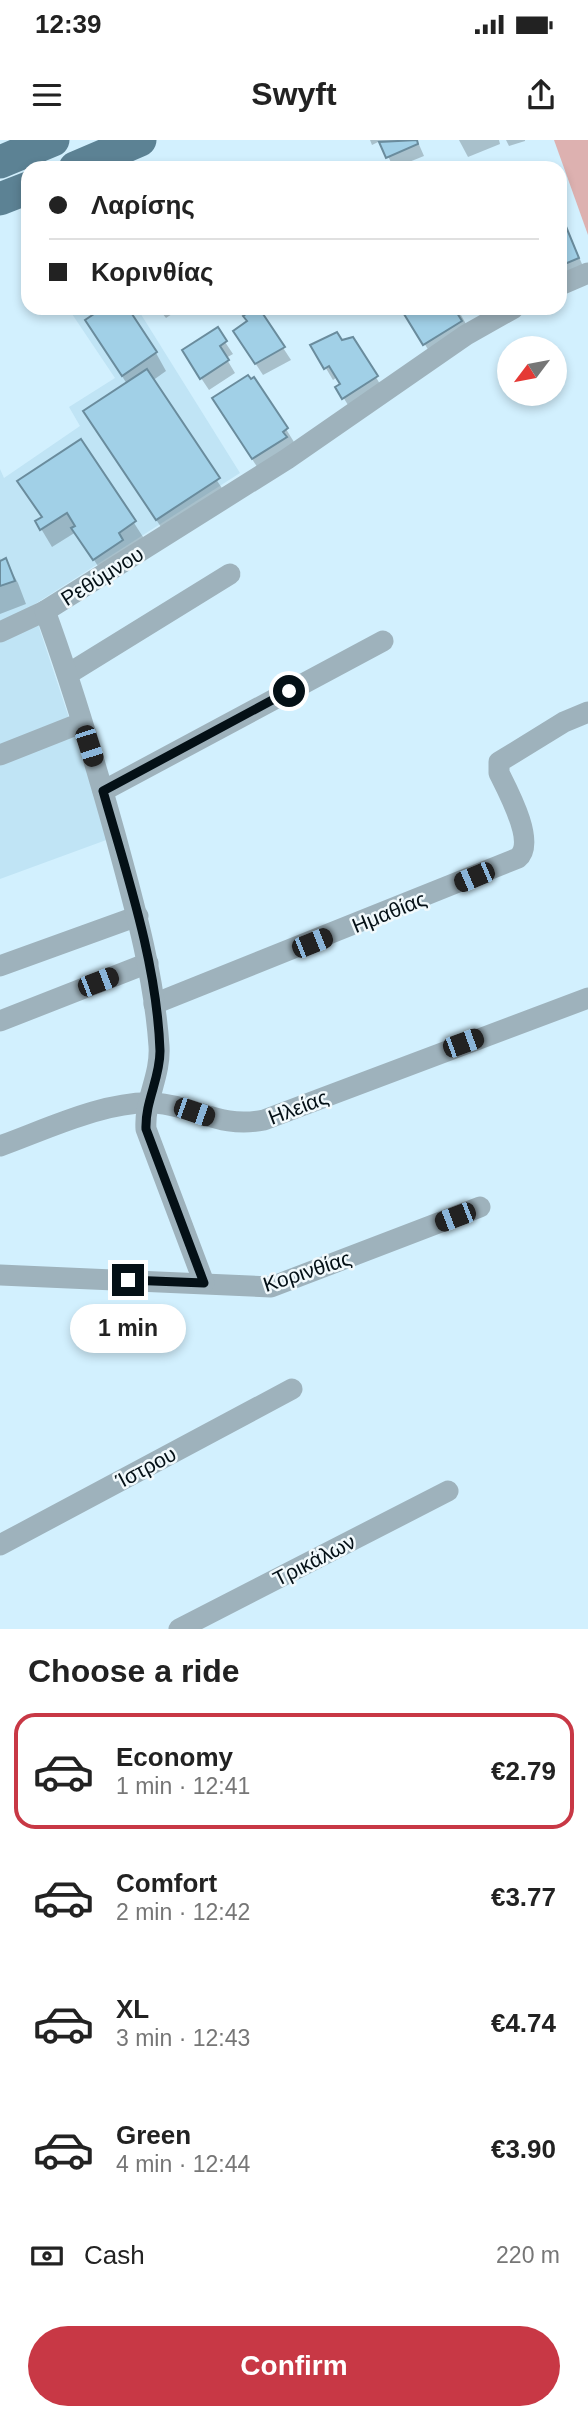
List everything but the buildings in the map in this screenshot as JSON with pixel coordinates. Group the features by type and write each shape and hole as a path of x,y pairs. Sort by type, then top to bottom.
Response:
{"main road":[{"path":"0,162 53,140"},
{"path":"91,161 140,140"},
{"path":"0,199 21,191"}],"street":[{"path":"567,282 588,273"},
{"name":"Ρεθύμνου","path":"204,1283 151,1151 146,1129 148,1103 160,1062 148,963 138,916 103,791 68,674 45,611 287,460 466,335 502,315"},
{"path":"68,674 230,574"},
{"path":"0,632 45,611"},
{"path":"103,791 383,641"},
{"name":"Ημαθίας","path":"154,1004 514,860 523,854 522,831 499,774 499,762 564,722 588,712"},
{"path":"0,755 81,723"},
{"path":"0,966 138,916"},
{"path":"0,1021 148,963"},
{"name":"Ηλείας","path":"0,1146 109,1109 148,1103 175,1107 225,1122 264,1120 588,998"},
{"name":"Κορινθίας","path":"0,1275 271,1287 480,1208"},
{"name":"Ίστρου","path":"0,1545 292,1389"},
{"name":"Τρικάλων","path":"179,1629 448,1491"}],"shaded area":[{"path":"554,140 588,140 588,235 567,176 567,161 562,161"},
{"path":"73,315 141,315 240,473 32,606 109,839 0,879 0,469 4,478 80,426 69,407 115,378"}],"route":[{"path":"128,1280 204,1283 151,1151 146,1129 146,1111 159,1070 160,1049 144,942 103,791 289,691"}]}
